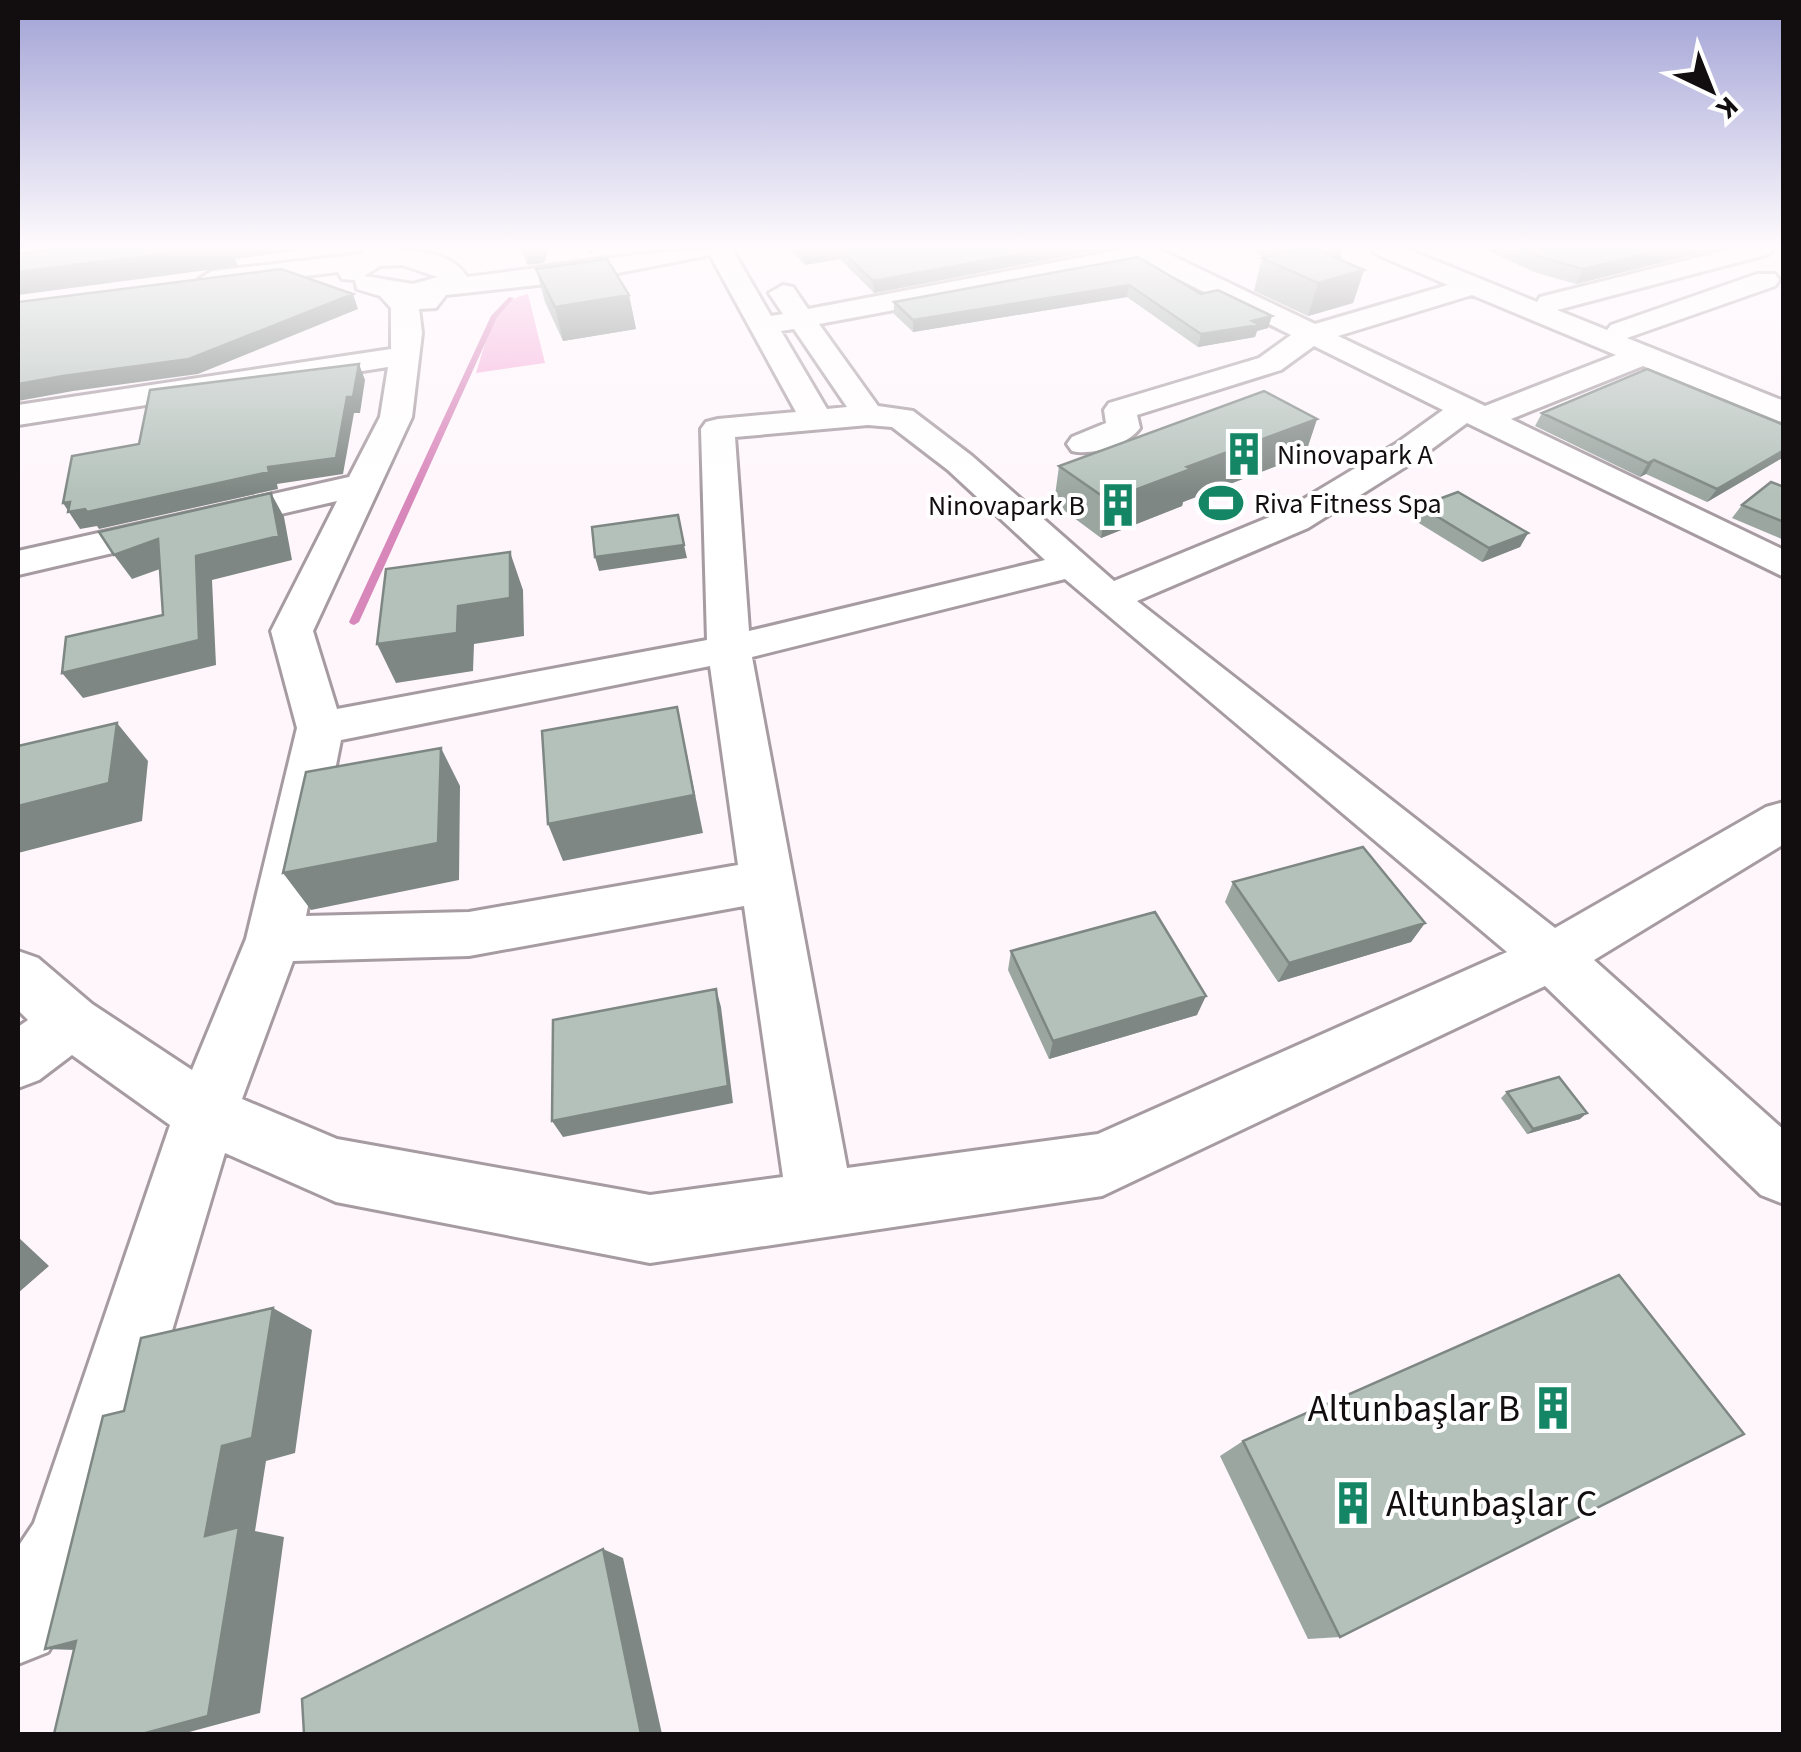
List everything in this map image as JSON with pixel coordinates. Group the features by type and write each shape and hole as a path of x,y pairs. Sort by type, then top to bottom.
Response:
{"street":[{"path":"18,415 261,331"},
{"path":"18,1622 67,1544 206,1114 274,938 320,728 292,631 396,416 398,331"},
{"path":"785,331 817,420"},
{"path":"789,331 868,415"},
{"path":"1301,331 1784,566"},
{"path":"1084,444 1123,428 1120,410 1270,364 1310,335 1324,331"},
{"path":"1596,331 1784,393"},
{"path":"1606,331 1784,414"},
{"path":"1109,598 1295,520 1472,414 1660,331"},
{"path":"820,1205 729,648 718,429 868,415 901,418 960,462 1109,598 1552,958 1784,1173"},
{"path":"18,563 360,485"},
{"path":"320,728 729,648 1073,565"},
{"path":"18,975 71,1022 206,1114 336,1170 650,1230 1102,1165 1552,958 1784,820"},
{"path":"274,938 470,934 767,881"},
{"path":"18,1061 71,1022"}],"shaded area":[{"path":"490,331 537,331 545,363 476,373"}],"building":[{"path":"18,331 260,331 189,359 18,384"},
{"path":"359,364 353,397 347,397 336,458 268,467 269,472 87,512 68,512 70,502 63,503 72,456 139,444 150,390"},
{"path":"1647,369 1784,425 1784,450 1717,489 1654,460 1648,463 1542,413"},
{"path":"1264,391 1317,419 1108,500 1059,466"},
{"path":"1771,482 1784,487 1784,522 1742,505"},
{"path":"1458,492 1528,533 1489,548 1420,506"},
{"path":"271,493 279,536 196,556 199,640 62,673 66,637 163,615 158,539 114,555 99,532"},
{"path":"678,515 684,545 595,557 592,527"},
{"path":"510,552 510,598 458,606 457,633 377,644 386,569"},
{"path":"677,707 694,795 548,824 542,731"},
{"path":"117,723 109,783 18,806 18,746"},
{"path":"441,748 438,843 283,873 306,772"},
{"path":"1363,847 1425,923 1289,963 1233,882"},
{"path":"1155,912 1206,996 1053,1041 1011,951"},
{"path":"716,989 728,1086 552,1121 553,1020"},
{"path":"1559,1077 1587,1113 1533,1129 1507,1092"},
{"path":"1619,1275 1744,1434 1340,1637 1243,1441"},
{"path":"273,1308 252,1438 222,1446 205,1536 239,1527 208,1716 142,1734 54,1734 76,1641 45,1649 103,1416 124,1411 141,1338"},
{"path":"603,1549 641,1734 304,1734 302,1699"}],"waterway":[{"path":"354,622 487,331"}],"place":[{"name":"Ninovapark A","path":"1244,454"},
{"name":"Riva Fitness Spa","path":"1221,503"},
{"name":"Ninovapark B","path":"1118,505"},
{"name":"Altunbaşlar B","path":"1553,1408"},
{"name":"Altunbaşlar C","path":"1353,1503"}]}
